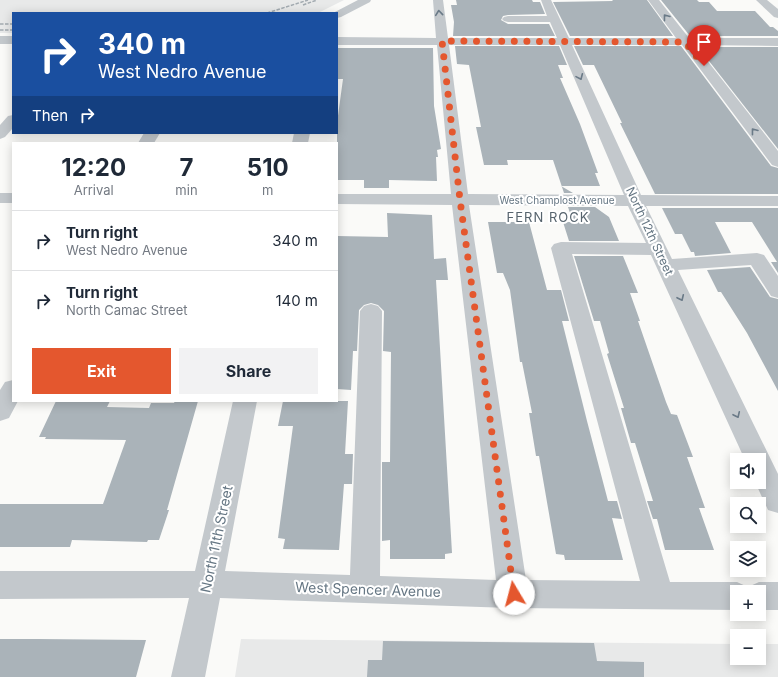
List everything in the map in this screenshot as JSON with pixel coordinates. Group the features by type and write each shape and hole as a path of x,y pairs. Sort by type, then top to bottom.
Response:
{"street":[{"path":"338,14 366,0"},
{"path":"438,0 460,200 514,594"},
{"name":"North 12th Street","path":"546,0 635,201 755,453"},
{"path":"653,0 778,162"},
{"path":"761,0 778,15"},
{"path":"508,19 555,20"},
{"path":"0,40 12,40"},
{"path":"338,41 778,42"},
{"path":"0,134 12,120"},
{"path":"0,198 12,198"},
{"name":"West Champlost Avenue","path":"338,199 778,201"},
{"path":"659,595 561,248 662,257 757,259 778,292"},
{"path":"365,589 371,311"},
{"path":"0,412 12,390"},
{"name":"North 11th Street","path":"188,677 245,402"},
{"name":"North 12th Street","path":"766,476 778,502"},
{"name":"West Spencer Avenue","path":"0,584 206,584 514,594 730,596"},
{"path":"766,596 778,596"}],"shaded area":[{"path":"0,0 344,0 320,12 12,12 12,33 0,33"},
{"path":"241,639 730,644 730,665 766,665 766,644 778,644 778,677 235,677"}],"building":[{"path":"456,0 532,0 533,2 540,2 545,14 508,15 503,16 501,20 508,24 549,24 555,36 453,36 454,22 451,5 457,5"},
{"path":"612,0 647,0 673,36 570,36 553,2 613,1"},
{"path":"661,0 697,0 699,2 709,2 717,11 755,11 770,27 773,27 778,31 778,36 690,36"},
{"path":"455,46 559,46 567,65 558,65 563,78 560,78 580,124 598,173 595,173 600,186 562,186 553,160 507,160 508,165 484,165 476,127 481,127 469,65 457,64"},
{"path":"574,46 681,46 771,166 778,168 778,194 655,194 620,123 622,123 594,65 583,65"},
{"path":"698,47 778,47 778,149"},
{"path":"338,48 433,48 434,106 441,149 437,150 438,157 436,157 437,181 389,180 389,188 364,188 364,180 338,180 337,134 343,79 338,79"},
{"path":"562,186 573,193 564,193"},
{"path":"568,207 595,207 609,217 619,241 569,241 563,222 573,222"},
{"path":"662,208 778,208 778,273 771,262 777,262 752,222 715,222 731,253 695,256 694,252 691,252 682,234 675,234"},
{"path":"387,213 432,215 434,259 446,258 448,280 436,280 452,553 445,554 445,559 390,559 390,540 382,541 382,462 390,462 391,352 383,351 384,311 378,305 371,303 364,305 359,310 357,351 353,351 351,390 338,389 338,236 388,237"},
{"path":"488,222 529,222 547,290 561,290 569,321 562,321 608,501 617,501 622,519 612,518 623,560 565,560 564,555 556,554 539,456 536,456 529,413 532,413 522,362 520,362 510,290 503,273 497,273"},
{"path":"574,256 623,256 638,293 630,293 640,321 638,321 666,402 671,414 677,415 693,457 687,457 705,508 699,508 714,550 665,550 657,519 653,519 647,501 653,501 635,443 631,443 621,408 624,408 607,354 609,353 600,321 594,321"},
{"path":"750,267 770,297 778,299 778,391 747,333 721,292 718,292 707,270"},
{"path":"348,401 345,454 353,454 352,484 344,484 339,550 283,549 285,539 278,538 293,426 278,426 283,402"},
{"path":"56,402 110,402 107,407 149,408 151,403 198,402 167,510 169,510 159,540 148,540 147,542 72,540 70,547 0,547 0,504 103,504 126,440 45,439 46,437 39,437"},
{"path":"0,639 146,640 136,677 0,677"},
{"path":"383,641 594,643 597,661 644,662 644,677 367,677 368,660 382,660"}],"railway":[{"path":"270,12 308,0"},
{"path":"303,5 317,0"},
{"path":"0,24 12,24"},
{"path":"0,30 12,30"}],"district":[{"name":"FERN ROCK","path":"548,217"}],"route":[{"path":"514,594 460,200 442,41 685,42 704,66"}]}
